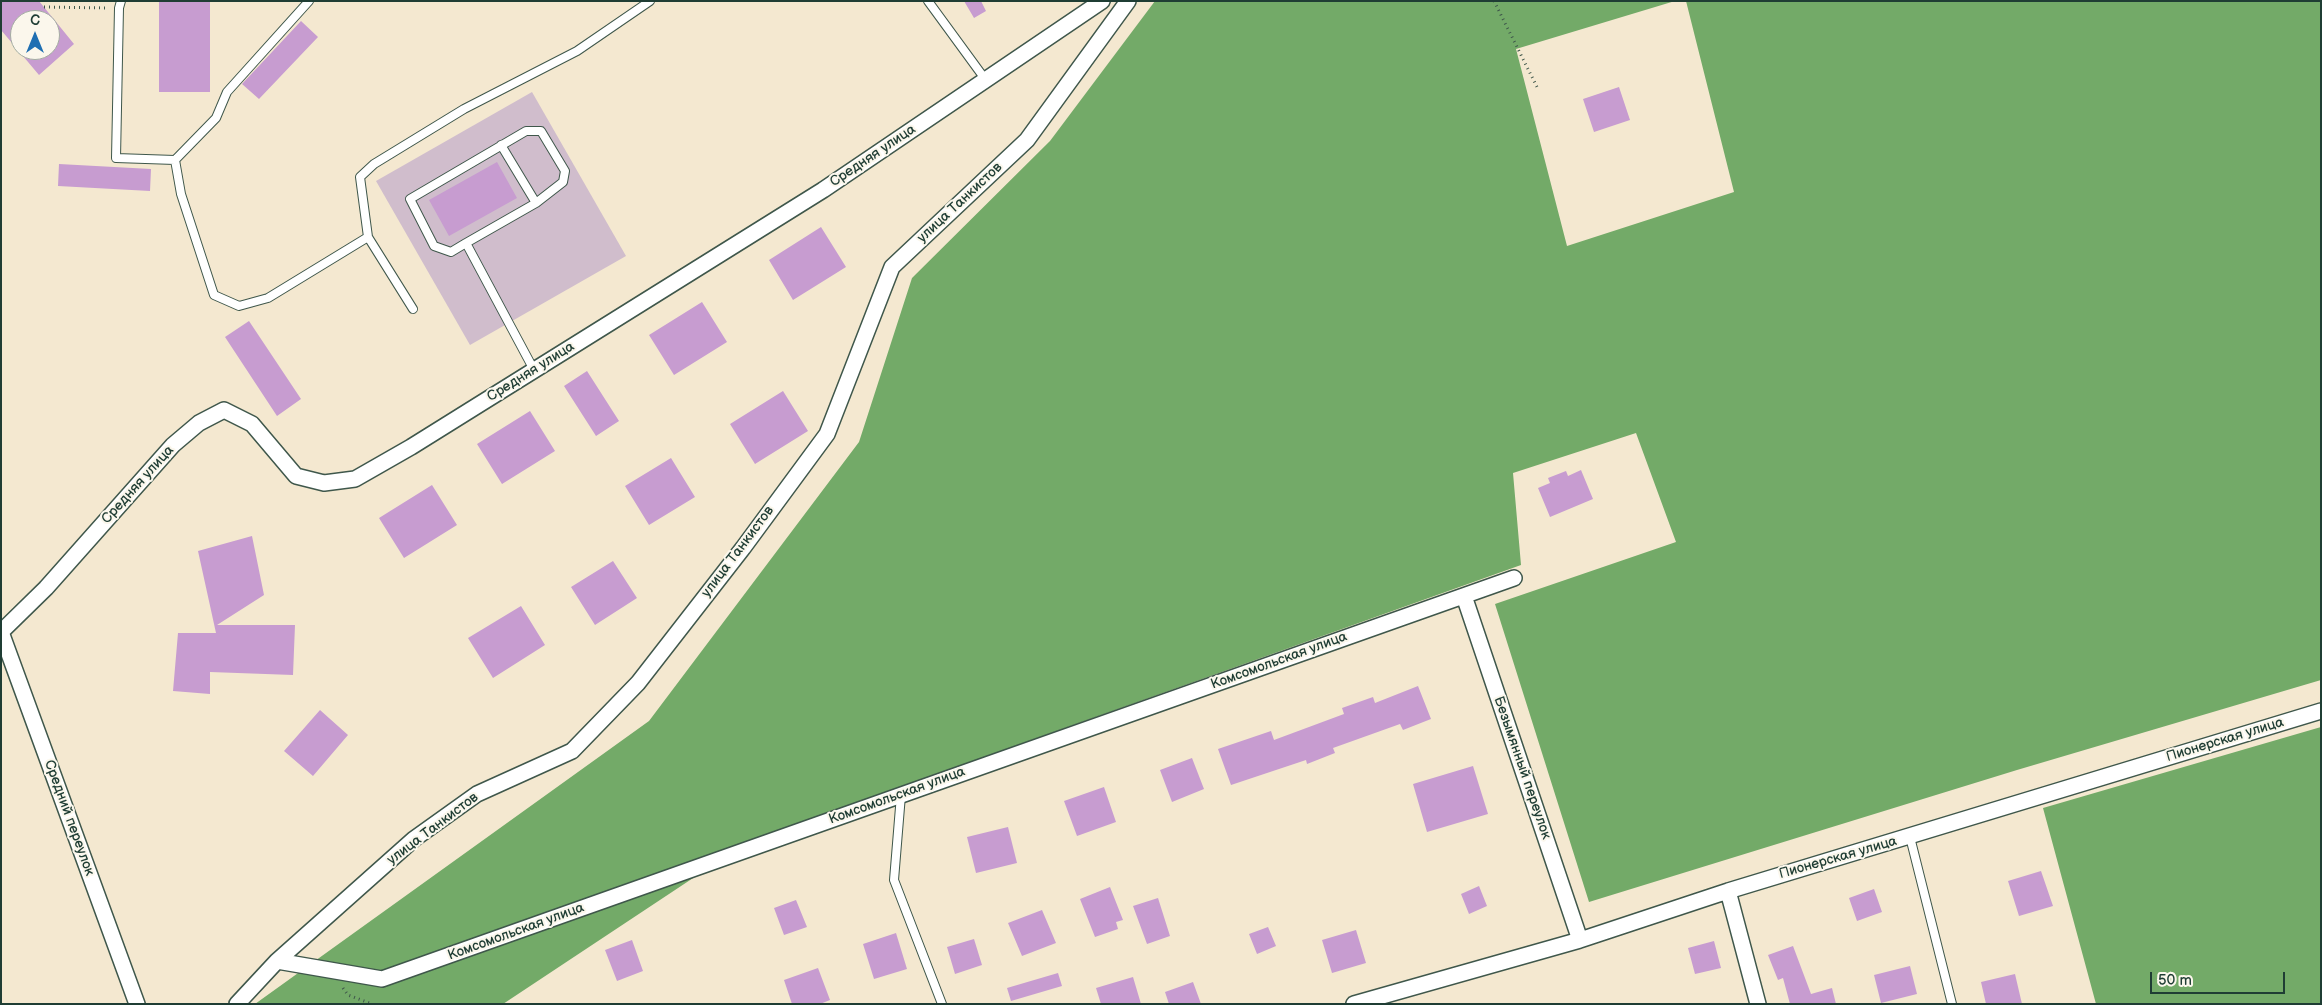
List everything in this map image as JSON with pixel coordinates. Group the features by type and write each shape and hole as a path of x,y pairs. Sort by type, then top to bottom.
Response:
{"street":[{"name":"Средняя улица","path":"1,632 46,588 173,445 198,423 224,410 252,424 296,476 324,483 355,479 411,447 823,190 1102,1"},
{"name":"улица Танкистов","path":"237,1004 277,961 414,839 477,794 572,751 638,682 743,548 827,434 892,267 1027,140 1128,1"},
{"name":"Комсомольская улица","path":"277,961 382,979 1514,578"},
{"name":"Безымянный переулок","path":"1464,596 1580,940"},
{"name":"Средний переулок","path":"1,632 136,1004"},
{"name":"Пионерская улица","path":"1354,1004 1580,940 1728,891 2321,711"},
{"path":"1728,891 1758,1004"}],"lane":[{"path":"120,5 116,158 175,160 216,118 227,92 309,1"},
{"path":"413,309 368,237 360,177 374,164 464,109 577,51 650,1"},
{"path":"928,1 985,79"},
{"path":"526,130 541,130 565,171 563,182 536,203 451,252 434,246 410,199 526,130"},
{"path":"501,145 536,203"},
{"path":"175,160 181,194 214,294 239,306 268,298 368,237"},
{"path":"466,244 534,370"},
{"path":"901,795 894,880 942,1004"},
{"path":"1910,837 1952,1004"}],"path":[{"path":"1494,1 1537,87"},
{"path":"44,7 120,5"}],"shaded area":[{"path":"532,92 626,256 470,345 376,181"}],"green space":[{"path":"1155,1 1675,1 1516,49 1567,246 1734,192 1686,1 2321,1 2321,680 2017,770 1589,902 1495,604 1676,542 1636,433 1513,473 1521,565 749,841 503,1004 255,1004 649,721 859,442 912,278 1050,141"},
{"path":"2321,727 2321,1004 2096,1004 2043,808"}],"building":[{"path":"1,1 39,1 46,10 10,10 10,41 1,30"},
{"path":"159,1 210,1 210,92 159,92"},
{"path":"964,1 981,1 986,11 974,18"},
{"path":"301,21 318,37 259,99 242,84"},
{"path":"60,27 74,44 60,56"},
{"path":"26,60 56,60 39,75"},
{"path":"1619,87 1630,120 1594,132 1583,99"},
{"path":"497,162 517,198 449,236 429,200"},
{"path":"59,164 151,169 150,191 58,186"},
{"path":"821,227 846,267 793,300 769,260"},
{"path":"702,302 727,342 674,375 649,335"},
{"path":"249,321 301,399 277,416 225,337"},
{"path":"587,371 619,421 596,436 564,386"},
{"path":"783,391 808,431 755,464 730,424"},
{"path":"530,411 555,451 502,484 477,444"},
{"path":"671,458 695,497 649,525 625,486"},
{"path":"1581,470 1593,499 1550,517 1538,488 1550,483 1548,478 1566,471 1568,476"},
{"path":"432,485 457,525 404,558 379,518"},
{"path":"252,536 264,595 217,625 295,625 293,675 210,672 210,694 173,691 178,633 216,633 198,551"},
{"path":"613,561 637,598 595,625 571,587"},
{"path":"521,606 545,645 493,678 468,638"},
{"path":"1418,686 1431,719 1403,730 1400,724 1333,748 1335,753 1307,764 1306,760 1231,785 1218,749 1271,731 1274,740 1344,714 1342,708 1373,697 1375,703"},
{"path":"320,710 348,735 313,776 284,751"},
{"path":"1192,758 1204,789 1172,802 1160,770"},
{"path":"1473,766 1488,814 1427,832 1413,784"},
{"path":"1104,787 1116,822 1077,836 1064,801"},
{"path":"1008,827 1017,863 976,873 967,837"},
{"path":"2041,871 2053,906 2019,916 2008,881"},
{"path":"1479,886 1487,906 1469,914 1461,894"},
{"path":"1110,887 1123,920 1116,922 1118,929 1095,937 1080,899"},
{"path":"1874,889 1882,912 1857,921 1849,898"},
{"path":"1158,898 1170,936 1147,944 1133,906"},
{"path":"796,900 807,927 784,935 774,908"},
{"path":"1042,910 1056,943 1022,956 1008,923"},
{"path":"1268,927 1276,946 1257,954 1249,934"},
{"path":"1356,930 1366,963 1332,973 1322,940"},
{"path":"896,933 907,969 874,979 863,944"},
{"path":"974,939 982,965 955,974 947,947"},
{"path":"632,940 643,971 617,981 605,950"},
{"path":"1714,941 1721,968 1695,974 1688,948"},
{"path":"1793,946 1811,994 1832,988 1836,1004 1790,1004 1783,978 1778,980 1768,955"},
{"path":"1910,966 1917,994 1881,1003 1874,975"},
{"path":"818,968 830,1000 820,1004 792,1004 784,980"},
{"path":"1058,973 1062,986 1011,1001 1007,988"},
{"path":"2015,974 2022,1004 1986,1004 1981,982"},
{"path":"1133,977 1141,1004 1101,1004 1096,988"},
{"path":"1193,982 1201,1004 1169,1004 1165,992"}]}
